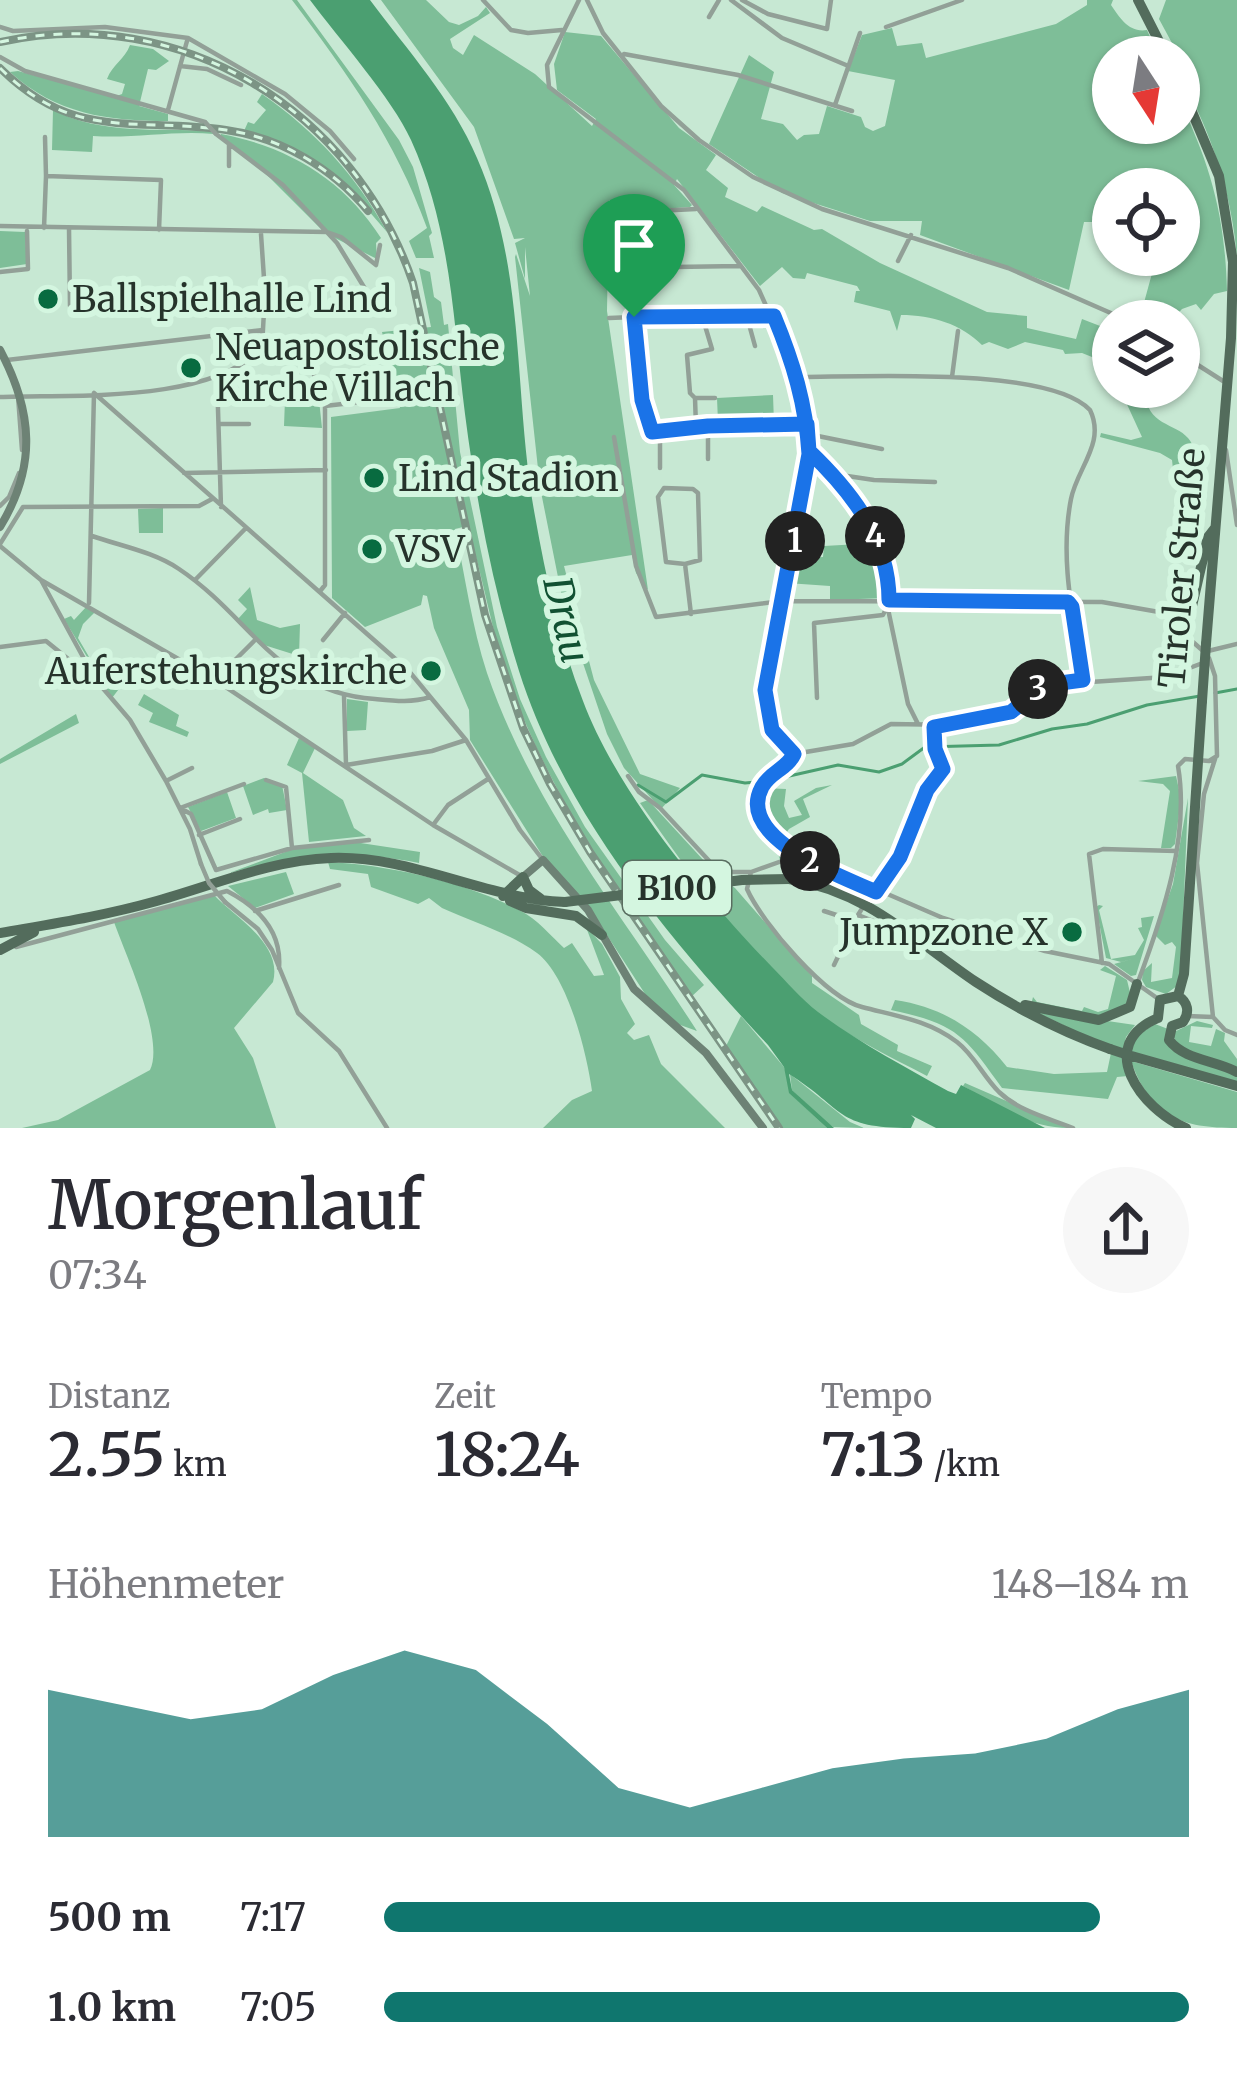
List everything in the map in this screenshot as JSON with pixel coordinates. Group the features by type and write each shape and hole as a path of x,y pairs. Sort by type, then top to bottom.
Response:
{"main road":[{"path":"1138,0 1156,36"},
{"name":"Tiroler Straße","path":"1178,996 1184,974 1197,759 1208,698 1206,648 1224,432 1231,409 1235,309 1231,237 1222,190 1200,127"},
{"path":"0,350 29,436 27,465 0,527"},
{"path":"1185,636 1208,537 1217,526"},
{"name":"B100","path":"0,934 331,858 403,865 538,905 570,898 790,879 826,887 881,911 992,991 1048,1024 1148,1061 1235,1082"},
{"path":"503,896 543,860 602,935 634,989 706,1053 763,1128"},
{"path":"523,877 538,905 572,915 602,935"},
{"path":"570,898 572,915"},
{"path":"0,952 50,924"},
{"path":"1099,1020 1130,1007 1137,984"},
{"path":"992,991 1048,1013 1144,1023"},
{"path":"1158,1018 1160,1000 1178,996 1187,1006 1187,1016 1172,1026 1169,1040 1177,1050 1217,1062 1235,1082"},
{"path":"1172,1026 1158,1018 1144,1023 1133,1031 1126,1046 1131,1072 1150,1105 1186,1128"}],"street":[{"path":"483,0 511,30 562,30"},
{"path":"794,754 772,730 765,708 770,652 809,451 798,377 774,316 698,208 667,176 549,87 545,73 562,30 583,0 662,106 699,140 781,193 1008,268 1092,305"},
{"path":"709,17 719,0"},
{"path":"731,0 782,38 846,65"},
{"path":"745,1 768,14 826,29 831,0"},
{"path":"886,27 962,0"},
{"path":"0,27 16,32 105,27 188,38 285,94 330,131 354,159"},
{"path":"835,105 860,33"},
{"path":"168,110 188,38"},
{"path":"624,54 738,75 852,111"},
{"path":"0,57 25,70 200,118 284,185 354,265 367,292"},
{"path":"180,66 201,68 241,85"},
{"path":"44,228 45,137"},
{"path":"229,144 229,166"},
{"path":"46,176 160,180 159,231"},
{"path":"616,233 636,212 698,208"},
{"path":"0,226 325,231 376,265 380,244"},
{"path":"0,272 28,269 27,228"},
{"path":"69,228 70,306 265,293"},
{"path":"0,397 184,385 217,377 248,361 262,347 261,233"},
{"path":"898,261 911,235"},
{"path":"608,268 743,266"},
{"path":"609,318 774,316"},
{"path":"634,317 642,400 652,432 807,424"},
{"path":"747,317 755,346"},
{"path":"696,428 686,359 712,349 703,319"},
{"path":"5,360 263,330"},
{"path":"952,377 958,332"},
{"path":"262,347 298,352 387,351"},
{"path":"298,352 323,392 325,406 325,584 321,590"},
{"path":"1200,366 1232,387"},
{"path":"217,377 221,507"},
{"path":"798,377 952,377 1052,390 1077,398 1090,410 1097,434 1071,495 1068,602 1083,680"},
{"path":"94,393 408,670 466,740 543,860"},
{"path":"89,605 94,393"},
{"path":"2,506 14,488 21,462 19,396"},
{"path":"695,398 715,398"},
{"path":"325,406 368,401"},
{"path":"221,424 250,424"},
{"path":"708,426 708,459"},
{"path":"1224,432 1237,525"},
{"path":"660,433 660,468"},
{"path":"808,434 882,449"},
{"path":"614,436 636,566 654,616 782,601 1102,602 1160,612 1206,648 1215,676 1208,698 1215,759 1204,794 1197,862 1214,1016 1225,1030 1237,1035"},
{"path":"809,451 862,511 885,563 889,600 877,618 814,623 818,698"},
{"path":"807,466 821,463"},
{"path":"184,473 326,470"},
{"path":"833,473 935,482"},
{"path":"664,488 698,493 700,560 685,564 666,562 658,497 664,488"},
{"path":"212,499 199,506 23,507 0,545 40,580 215,680 434,825 523,877"},
{"path":"194,581 246,528"},
{"path":"92,536 164,561 194,581 298,676 344,696 410,702 430,697"},
{"path":"685,564 692,614"},
{"path":"40,580 95,679"},
{"path":"887,609 908,704 918,724"},
{"path":"323,640 345,613"},
{"path":"0,647 46,640 95,679 130,720 180,808 213,889 258,929 298,1012 339,1051 387,1128"},
{"path":"215,680 255,640"},
{"path":"1206,648 1237,644"},
{"path":"794,754 847,746 891,724 934,727 1011,712 1045,685 1166,677 1211,661"},
{"path":"344,696 346,765"},
{"path":"869,900 900,857 924,799 943,769 934,727"},
{"path":"346,765 466,740"},
{"path":"794,754 791,762 763,784 759,798 776,842 876,892 1014,942 1102,963 1160,1000"},
{"path":"1137,984 1168,893 1176,851 1184,793 1178,766 1185,759 1215,759"},
{"path":"166,781 191,768"},
{"path":"628,776 713,865 727,872 751,872 797,855"},
{"path":"434,825 448,805 489,778"},
{"path":"266,779 286,787 292,848"},
{"path":"180,808 244,784"},
{"path":"180,808 191,814 213,868 221,871 292,848 369,840"},
{"path":"199,835 240,819"},
{"path":"1102,963 1089,854 1103,849 1176,851"},
{"path":"751,872 747,889 754,903 832,991 857,1006 909,1017 940,1030 960,1044 1000,1093 1024,1110 1073,1128"},
{"path":"255,911 339,885"},
{"path":"0,952 219,891 234,894 274,933 279,968"},
{"path":"833,965 863,907"},
{"path":"824,911 881,923 921,950"},
{"path":"1187,1016 1214,1016"}],"shaded area":[{"path":"292,0 297,0 399,140 413,167 432,233 434,258 416,258 409,241 427,228 400,166 351,81"},
{"name":"Drau","path":"310,0 370,0 442,96 477,158 493,201 512,290 528,471 554,610 598,736 640,807 719,909 818,1012 948,1091 956,1094 961,1085 1045,1128 936,1128 911,1115 915,1119 911,1128 868,1125 843,1114 789,1074 792,1090 834,1128 827,1128 789,1093 784,1067 768,1045 657,917 591,824 539,723 501,608 474,479 442,240 424,173 391,106"},
{"path":"381,0 426,0 449,22 459,25 486,7 490,13 450,39 453,48 463,55 474,35 535,74 592,126 596,119 557,90 554,64 565,32 601,36 679,128 716,155 706,170 728,188 725,197 757,212 762,206 814,230 822,229 880,263 987,312 1027,316 1027,328 1076,339 1082,319 1092,323 1092,357 1025,342 1008,349 989,342 982,345 955,326 924,317 901,315 897,331 890,311 854,302 860,291 857,286 807,273 805,279 793,278 782,267 760,286 677,179 674,185 690,207 632,211 609,200 607,311 648,590 636,573 632,555 564,566 594,680 640,774 680,788 661,809 624,768 607,734 564,607 540,487 515,257 530,296 525,247 525,279 515,243 525,238 514,239 474,127"},
{"path":"1087,0 1113,0 1111,5 1126,24 1147,30 1150,36 1092,36 1092,144 1200,147 1219,215 1227,291 1214,294 1201,310 1200,300 1145,300 1151,276 1200,276 1200,168 1092,168 1092,222 1084,222 1069,290 920,235 922,221 870,221 782,193 709,144 749,55 774,72 761,119 783,124 797,140 819,134 827,106 861,117 873,131 885,126 895,80 848,71 862,35 892,28 897,46 922,43 926,58 1056,24 1087,5"},
{"path":"1166,0 1237,0 1237,257 1221,172 1200,118 1200,36 1168,36 1159,19"},
{"path":"130,45 153,49 169,61 156,70 148,69 139,106 168,114 168,121 83,112 46,97 10,72 114,97 122,94 125,84 107,79"},
{"path":"262,94 333,156 387,232 325,170 289,148 244,131 248,122 254,124 266,110 257,102"},
{"path":"53,110 110,127 214,134 93,136 92,152 52,150"},
{"path":"221,134 292,157 332,183 381,238 376,243 377,259 325,233"},
{"path":"0,231 25,232 27,264 0,268"},
{"path":"419,268 430,272 434,297 441,302 444,325 448,324 460,452 497,627 520,699 585,827 665,940 704,985 691,997 593,851 550,775 500,653 467,526 455,529 487,673 506,722 554,814 697,1031 672,1022 649,1000 590,909 542,855 470,740 469,710 434,628 427,596 423,595 421,605 365,627 332,598 331,417 400,408 382,332 431,327"},
{"path":"773,395 774,423 718,422 717,398"},
{"path":"285,399 319,400 322,428 284,426"},
{"path":"1129,408 1149,408 1188,438 1202,465 1194,478 1186,481 1173,469 1172,460 1160,453 1100,437 1101,433 1131,440 1142,437"},
{"path":"163,508 163,533 139,533 138,509"},
{"path":"877,543 887,598 830,600 830,586 787,583 792,553 802,558 823,557 824,546"},
{"path":"250,587 257,620 280,628 300,624 299,656 264,645 238,619 247,609 238,600"},
{"path":"87,606 95,612 78,638 92,662 125,681 112,698 64,619 71,616 74,620"},
{"path":"144,694 179,715 176,726 189,732 187,737 149,722 153,713 138,705"},
{"path":"347,699 368,702 366,730 347,731"},
{"path":"76,714 79,723 0,764 0,759"},
{"path":"299,738 315,748 303,773 343,800 354,828 366,836 309,842 302,773 287,765"},
{"path":"1176,776 1181,799 1175,844 1161,848 1170,791 1163,784 1138,781"},
{"path":"264,778 282,785 287,810 269,813 268,809 253,815 243,786"},
{"path":"832,785 803,799 810,817 789,829 780,842 765,818 764,788 786,789 784,806 789,818 802,815 794,801"},
{"path":"227,792 236,818 201,831 188,807"},
{"path":"1188,798 1181,970 1177,986 1166,994 1146,987 1143,971 1152,963 1151,982 1172,978 1176,947 1172,942 1165,945 1155,935 1173,884"},
{"path":"648,800 718,876 735,888 812,976 812,983 859,1015 861,1024 898,1045 897,1051 932,1066 927,1076 841,1029 789,988 699,885 640,803"},
{"path":"354,842 420,852 419,863 323,856 229,873 293,849"},
{"path":"775,846 874,892 865,904 785,873"},
{"path":"328,862 427,877 499,901 533,918 564,948 572,943 594,976 604,975 586,927 602,944 620,977 621,999 635,1024 627,1033 634,1040 649,1035 661,1064 725,1128 543,1128 572,1100 592,1091 574,1017 548,964 515,940 429,898 418,904 371,887 368,874 330,869"},
{"path":"286,872 294,894 255,908 228,886"},
{"path":"214,895 255,933 271,956 273,982 234,1028 253,1058 276,1128 22,1128 58,1120 150,1070 148,1019 114,922"},
{"path":"1103,906 1099,910 1111,959 1135,955 1144,940 1138,928 1141,918 1154,916 1136,975 1114,964 1136,958 1121,962 1106,958 1096,907"},
{"path":"1105,966 1127,980 1132,1001 1102,1017 1031,1005 1033,997 1037,1002 1082,1011 1084,1007 1098,1012 1108,1009 1116,976 1100,970"},
{"path":"895,1000 957,1022 1007,1067 1054,1074 1107,1072 1111,1053 1124,1059 1128,1076 1117,1077 1108,1099 1002,1088 957,1034 891,1010"},
{"path":"1032,1010 1135,1025 1123,1050"},
{"path":"741,1016 784,1067 794,1097 827,1128 783,1128 726,1046"},
{"path":"1197,1021 1212,1028 1191,1026 1189,1042 1211,1046 1216,1029 1225,1033 1237,1070 1179,1049 1172,1033"},
{"path":"1155,1024 1168,1029 1167,1040 1237,1075 1237,1082 1130,1052 1132,1039"},
{"path":"1131,1061 1237,1092 1237,1128 1170,1116 1148,1095"},
{"path":"790,1074 864,1128 827,1123 792,1090"},
{"path":"963,1086 1069,1128 1014,1114"}],"waterway":[{"path":"1215,693 1237,689"},
{"path":"776,779 838,765 879,772 902,764 925,747 999,745 1147,705 1200,696"},
{"path":"638,785 666,802 702,775 745,783 766,781"}],"railway":[{"path":"0,42 67,34 133,39 195,55 253,83 305,121 349,167 386,222 413,283 485,615 523,728 590,852 779,1128"},
{"path":"0,68 27,91 80,117 226,130 267,140 322,169 368,211"}],"place":[{"name":"Ballspielhalle Lind","path":"48,299"},
{"name":"Neuapostolische Kirche Villach","path":"191,368"},
{"name":"Lind Stadion","path":"374,478"},
{"name":"VSV","path":"372,549"},
{"name":"Auferstehungskirche","path":"431,671"},
{"name":"Jumpzone X","path":"1072,932"}],"route":[{"path":"634,317 642,400 652,432 807,424 809,451 833,473 875,537 885,563 889,600 1068,602 1072,607 1083,680 1045,685 1011,712 934,727 935,749 943,769 927,790 900,857 876,892 776,842 760,807 763,784 791,762 794,754 772,730 765,690 809,454 807,424 798,377 774,316 634,317"}]}
